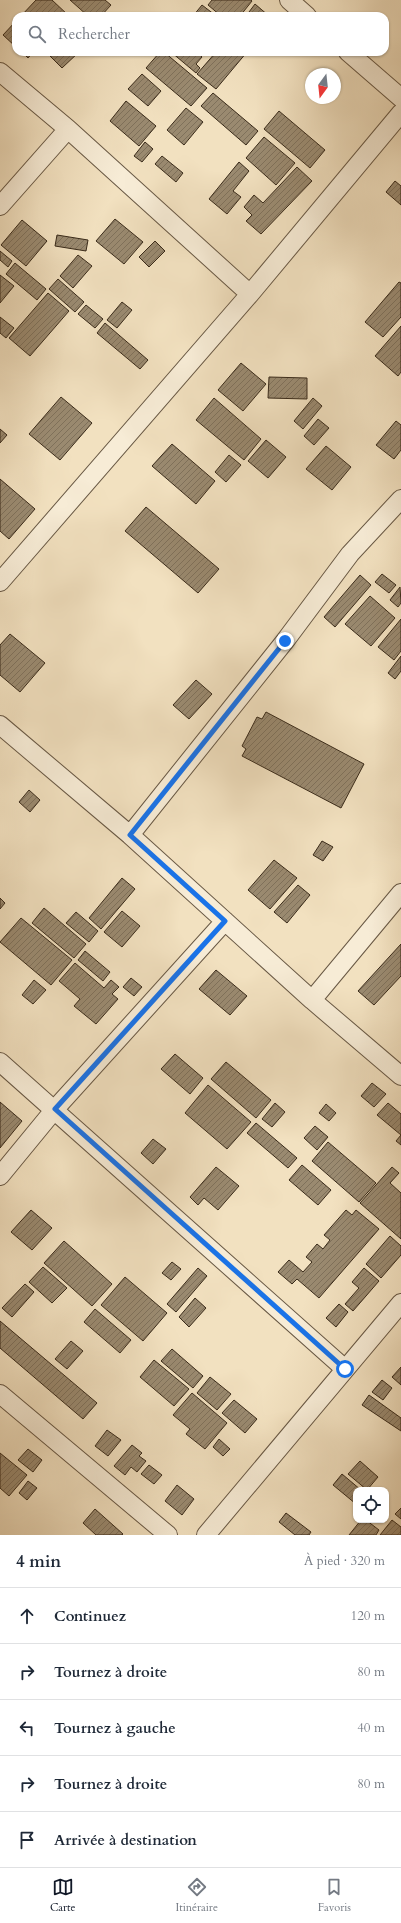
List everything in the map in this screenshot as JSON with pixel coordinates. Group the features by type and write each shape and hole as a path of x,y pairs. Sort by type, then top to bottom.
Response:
{"street":[{"path":"288,0 302,12"},
{"path":"353,56 401,98"},
{"path":"0,72 68,129 250,294"},
{"path":"0,582 250,294 401,114"},
{"path":"0,206 68,129"},
{"path":"130,835 285,641 350,554 401,498"},
{"path":"0,725 130,835 312,1000 401,1076"},
{"path":"312,1000 401,893"},
{"path":"0,1176 55,1109 225,921"},
{"path":"0,1062 55,1109 345,1369"},
{"path":"206,1535 401,1303"},
{"path":"0,1394 168,1535"}],"building":[{"path":"36,0 52,0 65,12 25,12"},
{"path":"70,0 105,0 111,5 105,12 84,12"},
{"path":"212,0 252,1 243,12 216,12 208,5"},
{"path":"255,4 264,12 249,12"},
{"path":"202,5 211,12 196,12"},
{"path":"12,25 12,43 3,35"},
{"path":"50,56 75,56 62,68"},
{"path":"156,56 169,56 207,88 191,106 146,68"},
{"path":"176,56 201,56 202,57 196,64 200,68 196,73"},
{"path":"213,56 244,56 216,89 197,74"},
{"path":"142,74 161,91 148,106 128,89"},
{"path":"213,93 258,131 246,145 201,106"},
{"path":"126,101 156,126 139,146 110,121"},
{"path":"186,108 203,122 184,145 167,130"},
{"path":"279,111 325,150 310,168 264,129"},
{"path":"264,137 295,163 276,185 246,158"},
{"path":"145,142 153,149 142,162 134,156"},
{"path":"162,156 183,173 176,182 155,164"},
{"path":"239,162 249,171 233,191 241,197 227,214 209,199"},
{"path":"297,167 312,181 261,234 246,221 252,215 244,207 254,195 263,203"},
{"path":"395,181 401,186 401,205 386,192"},
{"path":"115,219 143,242 124,264 96,241"},
{"path":"22,220 47,241 26,266 1,245"},
{"path":"57,235 88,240 86,251 55,246"},
{"path":"155,241 165,251 149,267 139,257"},
{"path":"0,251 12,261 8,267 0,260"},
{"path":"78,255 92,266 73,288 60,276"},
{"path":"15,263 46,289 37,300 6,274"},
{"path":"0,275 14,286 0,303"},
{"path":"58,279 84,302 75,312 49,289"},
{"path":"399,282 401,283 401,317 383,337 365,322"},
{"path":"48,293 69,311 30,356 9,338"},
{"path":"122,302 132,310 117,328 107,320"},
{"path":"86,305 103,319 95,328 78,314"},
{"path":"0,317 14,328 6,338 0,333"},
{"path":"105,323 148,360 140,369 97,333"},
{"path":"401,326 401,372 398,376 375,356"},
{"path":"241,363 266,384 243,411 218,390"},
{"path":"269,377 307,378 307,399 268,398"},
{"path":"61,397 92,423 60,460 29,434"},
{"path":"214,398 261,439 244,460 196,420"},
{"path":"313,398 322,406 303,429 294,421"},
{"path":"318,419 329,428 314,445 304,436"},
{"path":"396,421 401,425 401,450 394,459 376,445"},
{"path":"0,429 7,435 0,443"},
{"path":"266,440 286,457 268,478 248,461"},
{"path":"172,444 215,481 196,504 152,466"},
{"path":"326,446 351,467 332,490 306,469"},
{"path":"229,455 241,465 226,482 215,472"},
{"path":"0,479 35,509 9,539 0,531"},
{"path":"146,507 219,569 198,593 125,531"},
{"path":"382,574 396,585 389,593 375,582"},
{"path":"360,575 371,585 335,627 324,617"},
{"path":"400,587 401,603 398,607 390,600"},
{"path":"370,596 395,618 371,646 345,624"},
{"path":"401,619 401,651 394,660 378,647"},
{"path":"10,634 45,663 20,692 0,675 0,645"},
{"path":"401,656 401,671 395,679 388,673"},
{"path":"196,680 212,694 189,719 173,705"},
{"path":"266,712 364,764 341,808 242,756 246,749 242,746 257,717 262,719"},
{"path":"29,790 40,800 30,812 19,802"},
{"path":"322,841 333,847 323,861 313,855"},
{"path":"274,860 297,878 270,909 248,890"},
{"path":"122,878 135,889 101,929 89,918"},
{"path":"298,885 310,895 287,923 274,912"},
{"path":"0,898 5,903 0,909"},
{"path":"44,908 86,944 74,958 32,923"},
{"path":"122,911 140,926 122,947 104,932"},
{"path":"76,912 98,931 89,942 66,923"},
{"path":"21,918 72,960 51,985 0,942"},
{"path":"401,944 401,976 374,1005 358,991"},
{"path":"85,951 110,972 103,981 78,960"},
{"path":"75,963 104,988 111,980 119,987 112,994 118,999 96,1024 74,1006 80,999 59,981"},
{"path":"216,970 247,996 230,1015 199,989"},
{"path":"131,978 142,987 134,996 123,987"},
{"path":"34,980 46,990 33,1004 22,995"},
{"path":"175,1054 203,1078 190,1094 161,1069"},
{"path":"226,1062 271,1100 256,1118 211,1079"},
{"path":"372,1083 386,1094 374,1107 361,1096"},
{"path":"208,1085 251,1122 227,1149 185,1113"},
{"path":"0,1102 22,1121 0,1148"},
{"path":"275,1103 285,1112 272,1127 262,1119"},
{"path":"388,1103 401,1114 401,1135 377,1115"},
{"path":"326,1104 336,1113 329,1121 319,1113"},
{"path":"256,1123 297,1158 288,1168 247,1133"},
{"path":"315,1126 328,1137 317,1150 304,1138"},
{"path":"401,1135 401,1145 396,1141"},
{"path":"153,1139 166,1149 153,1164 141,1153"},
{"path":"328,1142 376,1183 359,1202 312,1161"},
{"path":"302,1165 331,1190 318,1205 289,1180"},
{"path":"216,1167 239,1186 218,1210 204,1198 198,1205 190,1197"},
{"path":"392,1167 399,1173 390,1183 401,1193 401,1239 360,1203"},
{"path":"31,1210 52,1228 32,1250 11,1232"},
{"path":"346,1210 352,1215 356,1210 379,1229 319,1298 297,1279 292,1284 278,1272 289,1260 303,1272 312,1262 306,1257 317,1244 323,1249 330,1240 324,1235"},
{"path":"390,1236 401,1246 401,1255 381,1278 366,1264"},
{"path":"64,1241 112,1284 92,1306 44,1263"},
{"path":"172,1262 181,1269 171,1280 162,1273"},
{"path":"43,1267 67,1288 52,1303 29,1282"},
{"path":"198,1268 207,1276 176,1312 167,1304"},
{"path":"364,1268 379,1281 353,1311 345,1304 359,1288 352,1282"},
{"path":"125,1277 167,1313 143,1341 101,1305"},
{"path":"25,1284 34,1292 12,1317 2,1308"},
{"path":"195,1298 206,1308 189,1327 179,1317"},
{"path":"339,1304 348,1312 336,1327 326,1318"},
{"path":"95,1309 131,1340 120,1353 84,1322"},
{"path":"0,1321 97,1403 83,1419 0,1348"},
{"path":"71,1341 83,1351 67,1369 55,1359"},
{"path":"172,1349 203,1376 193,1388 161,1361"},
{"path":"154,1360 189,1389 174,1406 140,1377"},
{"path":"401,1367 401,1385 392,1377"},
{"path":"210,1377 231,1394 217,1410 197,1393"},
{"path":"382,1380 392,1388 383,1400 372,1392"},
{"path":"192,1393 227,1423 205,1449 186,1434 190,1429 173,1415"},
{"path":"369,1395 401,1418 401,1431 362,1405"},
{"path":"234,1400 257,1419 245,1433 222,1413"},
{"path":"107,1430 121,1440 108,1456 95,1446"},
{"path":"219,1439 230,1449 223,1456 213,1447"},
{"path":"132,1445 142,1453 139,1456 146,1461 137,1472 131,1467 125,1475 114,1466"},
{"path":"28,1449 42,1460 33,1472 18,1460"},
{"path":"0,1453 27,1475 9,1496 0,1488"},
{"path":"360,1461 378,1477 370,1487 363,1487 348,1474"},
{"path":"149,1465 162,1475 154,1484 141,1474"},
{"path":"342,1474 357,1487 353,1487 353,1502 333,1485"},
{"path":"28,1481 37,1488 27,1500 19,1493"},
{"path":"177,1485 194,1499 182,1515 165,1501"},
{"path":"401,1508 401,1519 395,1514"},
{"path":"95,1509 123,1534 96,1535 83,1523"},
{"path":"286,1513 311,1532 309,1535 295,1535 279,1522"},
{"path":"392,1520 401,1527 401,1535 380,1535"},
{"path":"359,1523 370,1523 379,1530 376,1535 349,1535"}],"route":[{"path":"285,641 130,835 225,921 55,1109 345,1369"}]}
